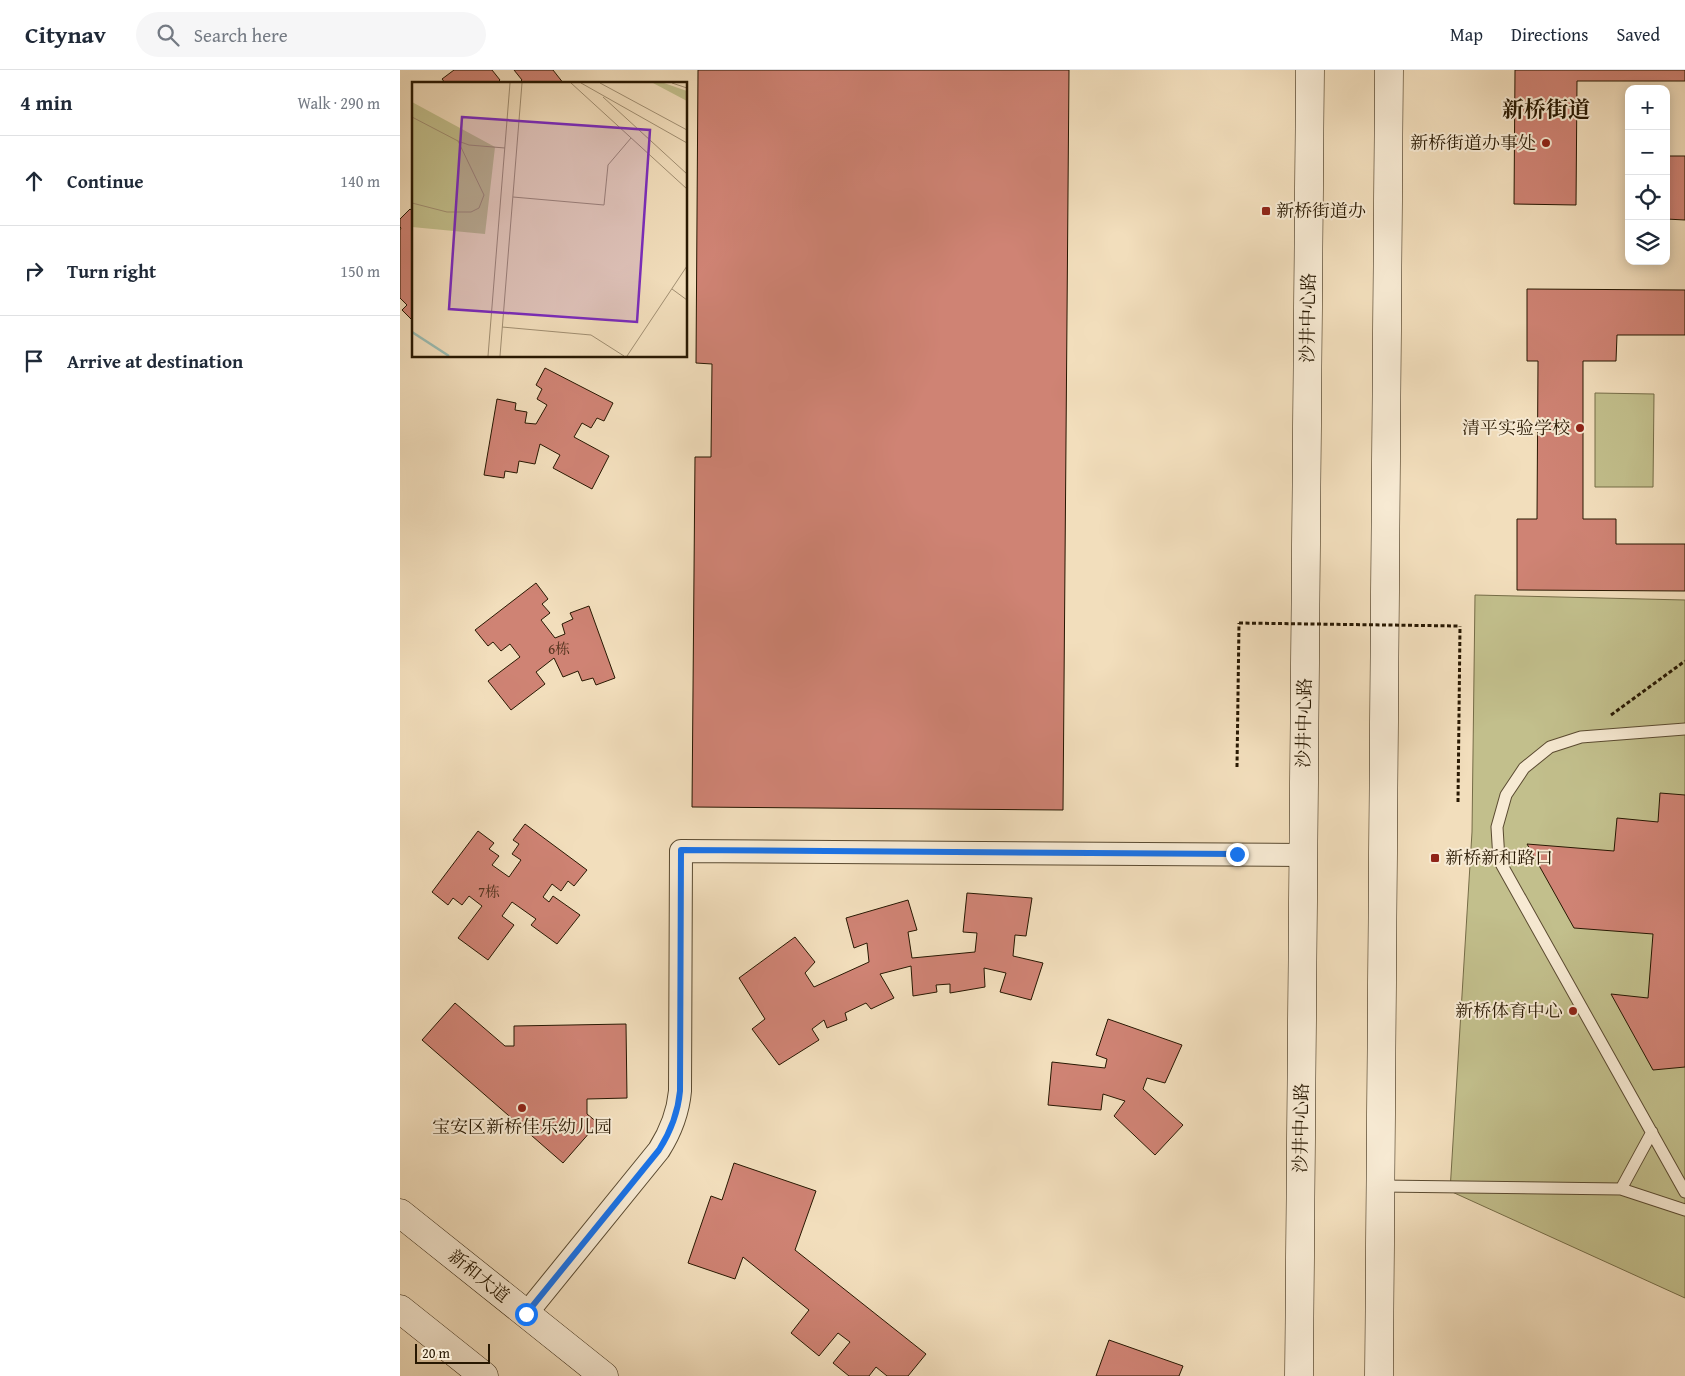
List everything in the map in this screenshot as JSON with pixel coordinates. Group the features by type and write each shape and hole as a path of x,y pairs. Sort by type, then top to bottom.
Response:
{"street":[{"name":"沙井中心路","path":"1299,1376 1310,70"},
{"path":"1379,1376 1389,70"},
{"path":"526,1314 659,1150 668,1137 674,1122 680,1091 681,850 1303,855"},
{"name":"新和大道","path":"400,1213 604,1376"},
{"path":"400,1309 484,1376"}],"lane":[{"path":"1685,729 1581,736 1550,747 1524,768 1506,795 1497,827 1499,860 1685,1192"},
{"path":"1621,1189 1652,1132"},
{"path":"1381,1186 1621,1189 1685,1210"}],"path":[{"path":"1237,767 1239,623 1460,626 1458,802"},
{"path":"1581,736 1685,661"}],"shaded area":[{"path":"1595,393 1654,394 1653,487 1595,487"},
{"name":"新桥体育中心","path":"1475,595 1685,600 1685,1298 1450,1191 1472,832"}],"building":[{"path":"454,70 492,70 500,80 498,82 444,82 442,79"},
{"path":"514,70 553,70 562,82 520,82 522,80"},
{"path":"698,70 1069,70 1063,810 692,807 695,457 711,457 712,364 696,363"},
{"name":"新桥街道办事处","path":"1515,70 1685,70 1685,81 1577,81 1576,205 1514,204"},
{"path":"1670,156 1685,156 1685,220 1670,219"},
{"path":"410,209 412,210 412,320 402,310 407,305 400,298 400,219"},
{"path":"1527,289 1685,290 1685,335 1617,335 1616,361 1583,361 1583,519 1616,519 1616,544 1685,544 1685,591 1517,590 1517,519 1537,519 1538,361 1527,361"},
{"path":"545,368 613,403 604,421 597,418 591,428 582,423 574,437 609,456 592,489 553,468 560,455 540,444 535,464 519,461 517,473 505,471 504,478 484,475 497,399 516,403 515,410 527,412 525,423 536,424 547,405 537,399 542,389 536,385"},
{"path":"536,583 548,599 542,604 550,613 541,620 555,638 565,634 562,624 573,619 570,613 589,606 615,678 596,685 593,678 582,681 578,671 563,677 554,658 536,672 545,684 511,710 488,681 520,657 510,644 501,651 493,642 488,646 475,630"},
{"path":"1660,793 1685,795 1685,1067 1653,1070 1611,994 1648,998 1653,934 1574,928 1527,844 1614,851 1617,818 1658,822"},
{"path":"525,824 587,870 574,886 568,881 561,891 552,884 543,897 549,902 553,896 580,915 557,944 531,925 536,919 512,902 502,916 514,925 488,960 458,938 482,906 469,896 462,905 453,898 448,905 432,892 478,831 494,843 489,849 499,856 492,865 509,877 521,860 512,854 519,844 513,840"},
{"path":"967,893 1032,898 1026,936 1015,935 1013,956 1043,963 1031,1000 1000,992 1006,973 984,968 985,987 950,993 950,984 936,985 937,992 913,996 911,966 880,974 894,998 871,1009 866,1003 845,1013 847,1020 827,1028 824,1020 812,1029 819,1040 779,1065 752,1029 765,1019 739,978 795,937 815,962 805,973 814,987 869,962 867,943 854,948 846,918 908,900 917,930 908,932 912,958 975,952 977,933 963,932"},
{"path":"455,1003 505,1046 514,1046 514,1026 626,1024 627,1098 587,1099 587,1114 598,1123 563,1163 422,1040"},
{"path":"1108,1019 1182,1045 1165,1083 1147,1078 1143,1089 1183,1125 1155,1155 1114,1116 1125,1101 1103,1094 1101,1110 1048,1105 1052,1062 1105,1068 1107,1059 1096,1055"},
{"path":"734,1163 816,1191 795,1250 926,1354 908,1376 887,1376 876,1367 869,1376 849,1376 833,1363 850,1342 838,1333 819,1356 791,1333 809,1310 743,1257 735,1279 688,1263 711,1196 722,1200"},
{"path":"1109,1340 1183,1366 1179,1376 1096,1376"}],"place":[{"name":"新桥街道办事处","path":"1546,143"},
{"name":"新桥街道办","path":"1266,211"},
{"name":"清平实验学校","path":"1580,428"},
{"name":"新桥新和路口","path":"1435,858"},
{"name":"新桥体育中心","path":"1573,1011"},
{"name":"宝安区新桥佳乐幼儿园","path":"522,1108"}],"district":[{"name":"新桥街道","path":"1546,109"}],"route":[{"path":"526,1314 659,1150 668,1137 674,1122 680,1091 681,850 1237,854"}]}
